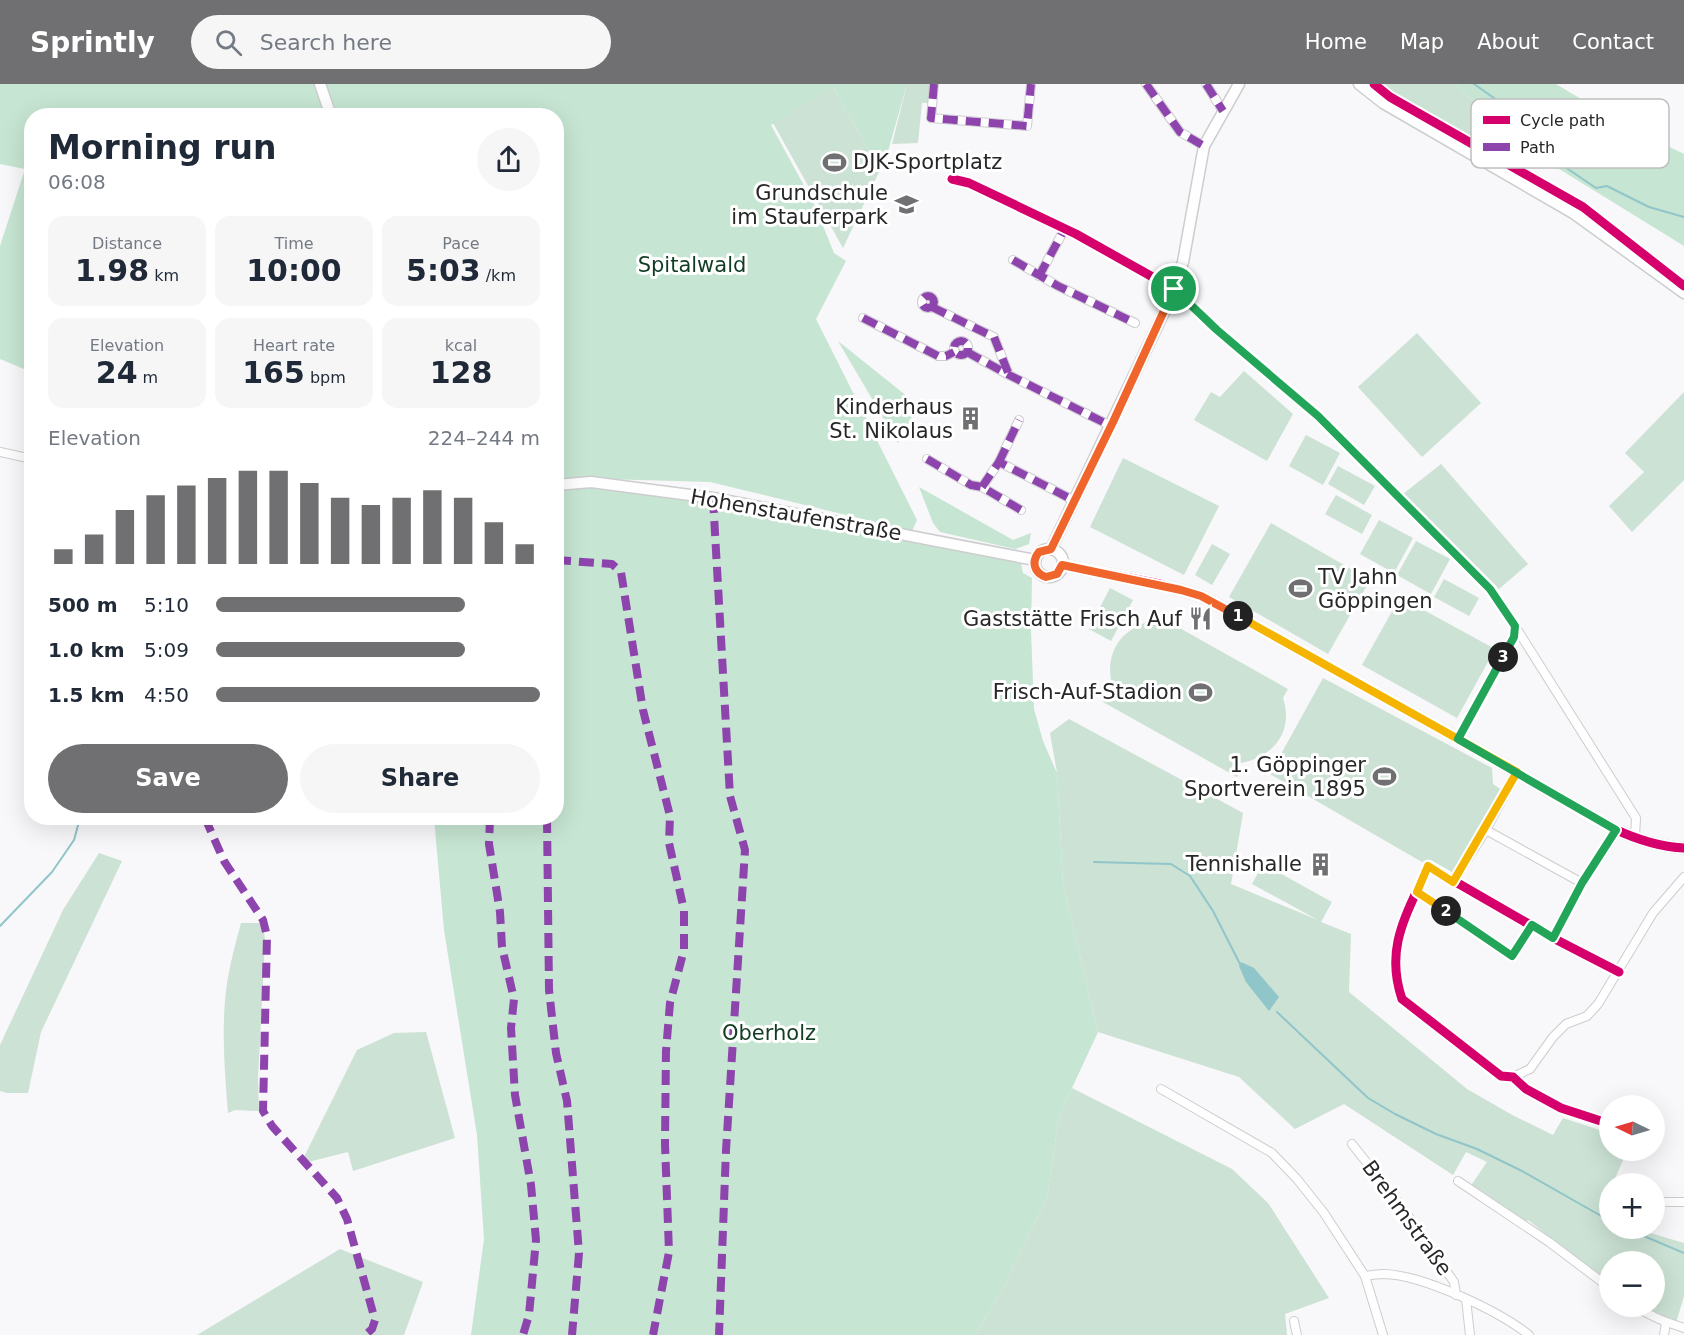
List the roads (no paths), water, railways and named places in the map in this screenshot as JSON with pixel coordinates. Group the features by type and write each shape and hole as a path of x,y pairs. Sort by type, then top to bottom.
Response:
{"main road":[{"path":"320,84 328,108"},
{"path":"1051,549 1174,289 1186,246 1204,146 1239,84"},
{"path":"1359,84 1383,103 1471,154"},
{"path":"1495,168 1573,213 1684,293"},
{"name":"Hohenstaufenstraße","path":"564,484 591,482 713,498 1035,560"},
{"path":"1051,549 1060,555 1062,565 1057,574 1046,577 1036,569 1035,560 1043,550 1051,549"},
{"path":"1062,565 1160,584 1201,596 1517,772 1616,830 1658,844 1684,848"}],"street":[{"path":"934,84 931,117 1027,126 1031,84"},
{"path":"1146,84 1180,132 1204,146"},
{"path":"1206,84 1223,111"},
{"path":"952,179 969,183 1094,244 1174,289 1217,330 1318,416 1490,589 1636,818 1635,837"},
{"path":"1040,276 1064,230"},
{"path":"1012,260 1135,323"},
{"path":"932,307 994,337 1009,375"},
{"path":"862,318 938,356 946,356 954,352"},
{"path":"954,352 954,345 960,341 967,344 967,352"},
{"path":"954,352 962,356 967,352"},
{"path":"967,352 1111,426"},
{"path":"982,487 999,462 1019,420"},
{"path":"0,452 24,457"},
{"path":"927,459 971,485 982,487 1021,510"},
{"path":"999,462 1073,500"},
{"path":"1458,739 1514,637 1515,626"},
{"path":"1453,882 1517,772"},
{"path":"1485,830 1582,883"},
{"path":"1553,938 1582,883 1616,830"},
{"path":"1619,972 1553,938 1428,866 1402,921 1395,954 1396,983 1402,999 1501,1076 1513,1077 1530,1070 1553,1037 1566,1024 1587,1016 1598,1004 1619,972 1653,913 1684,877"},
{"path":"1417,892 1512,956 1532,925"},
{"path":"1513,1077 1526,1089 1561,1108 1599,1120"},
{"path":"1161,1089 1272,1153 1324,1213 1365,1276 1383,1335"},
{"name":"Brehmstraße","path":"1352,1144 1404,1210 1454,1282 1456,1295"},
{"path":"1458,1181 1549,1242 1599,1280"},
{"path":"1665,1202 1684,1202"},
{"path":"1365,1276 1384,1274 1420,1281 1466,1299 1516,1324 1529,1335"},
{"path":"1466,1299 1470,1335"},
{"path":"1653,1317 1684,1328"},
{"path":"1294,1321 1297,1335"},
{"path":"1664,1335 1666,1323"}],"water":[{"path":"1241,962 1254,968 1279,997 1269,1011 1246,982 1239,966"}],"waterway":[{"path":"1474,84 1495,99"},
{"path":"1566,168 1596,188 1607,186 1649,207 1684,217"},
{"path":"0,926 52,872 74,840 78,825"},
{"path":"1094,862 1171,864 1190,876 1213,911 1240,964"},
{"path":"1277,1012 1368,1098 1436,1134 1477,1149 1522,1171 1599,1215"},
{"path":"1651,1239 1684,1253"}],"place":[{"name":"DJK-Sportplatz","path":"835,162"},
{"name":"Grundschule im Stauferpark","path":"906,205"},
{"name":"Kinderhaus St. Nikolaus","path":"971,419"},
{"name":"TV Jahn Göppingen","path":"1300,589"},
{"name":"Gaststätte Frisch Auf","path":"1200,619"},
{"name":"Frisch-Auf-Stadion","path":"1200,692"},
{"name":"1. Göppinger Sportverein 1895","path":"1384,777"},
{"name":"Tennishalle","path":"1320,864"}],"park label":[{"name":"Spitalwald","path":"692,265"},
{"name":"Oberholz","path":"769,1033"}]}
